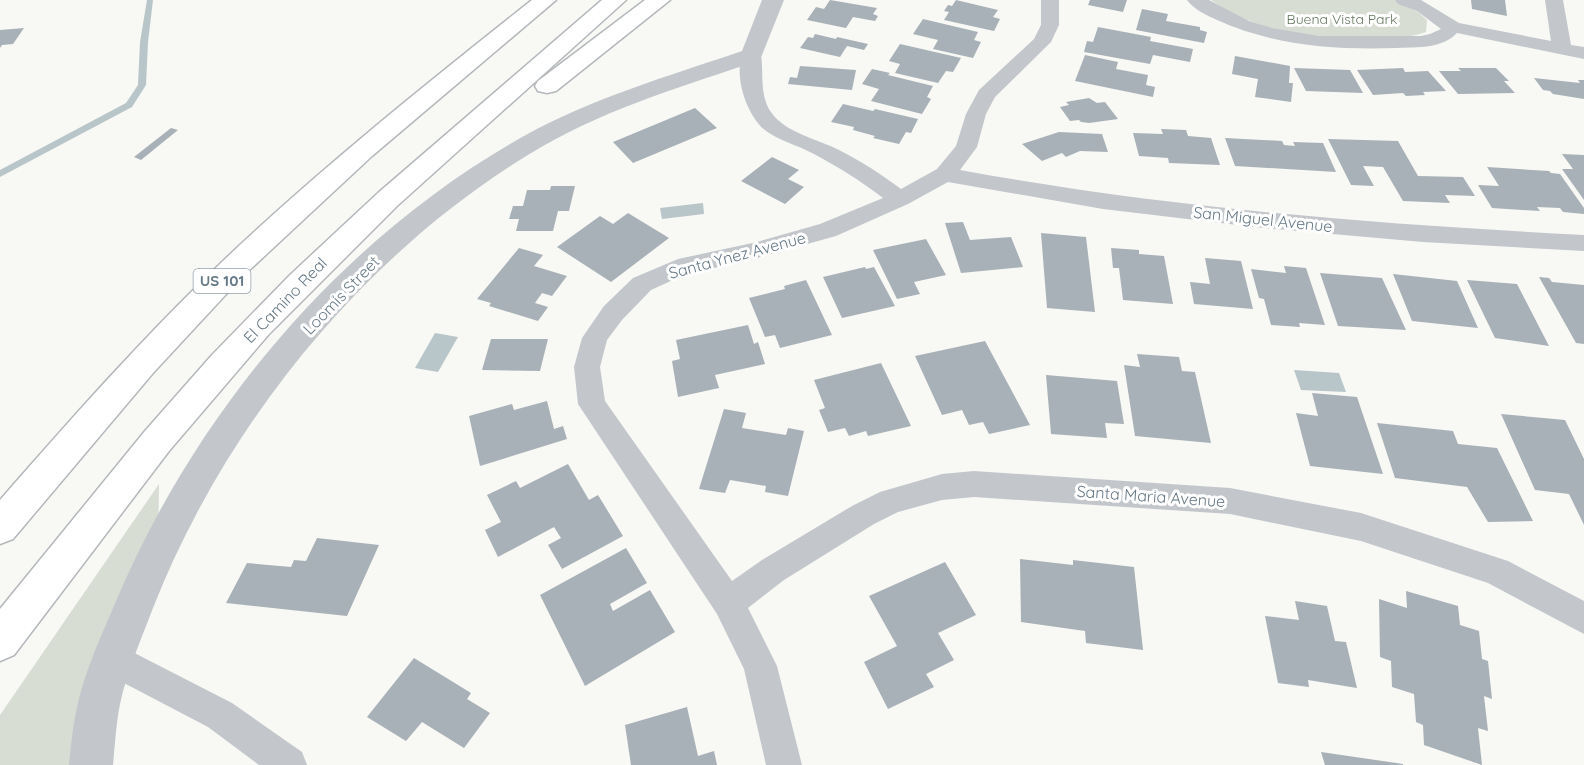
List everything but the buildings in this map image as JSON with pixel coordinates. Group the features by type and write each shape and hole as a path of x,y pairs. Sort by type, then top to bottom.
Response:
{"highway":[{"path":"469,61 479,32 517,0"},
{"name":"US 101","path":"0,527 102,408 199,303 325,183 545,0"},
{"name":"El Camino Real","path":"0,641 152,448 257,327 353,230 424,165 615,0"},
{"path":"424,165 478,136 659,0"}],"street":[{"path":"772,0 752,55 751,87 758,107 768,122 852,165 900,199"},
{"name":"Santa Ynez Avenue","path":"784,765 759,666 728,603 592,404 587,368 595,339 613,313 642,284 678,268 828,230 900,199 945,174 966,147 976,114 986,94 1042,42 1050,25 1050,0"},
{"path":"1196,0 1219,14 1253,28 1326,42 1361,44 1427,41 1448,34 1453,27"},
{"path":"1404,0 1423,7 1453,27 1584,53"},
{"path":"1554,0 1562,49"},
{"name":"Loomis Street","path":"91,765 97,712 113,659 158,550 191,484 229,427 308,329 377,257 427,212 474,178 571,122 648,91 752,55"},
{"name":"San Miguel Avenue","path":"945,174 1028,191 1252,220 1426,235 1584,243"},
{"name":"Santa Maria Avenue","path":"728,603 773,570 863,515 891,501 942,487 974,484 1230,501 1361,527 1497,571 1584,618"},
{"path":"113,659 220,715 289,765"}],"green space":[{"name":"Buena Vista Park","path":"1211,0 1395,0 1418,12 1427,20 1426,32 1407,37 1389,38 1311,36 1249,21"},
{"path":"159,484 158,550 91,765 0,765 0,715"}],"shaded area":[{"path":"703,203 704,214 662,219 660,208"},
{"path":"435,333 458,337 438,372 415,368"},
{"path":"1294,370 1339,373 1346,392 1301,390"}],"waterway":[{"path":"0,174 129,105 142,85 144,42 150,0"}]}
